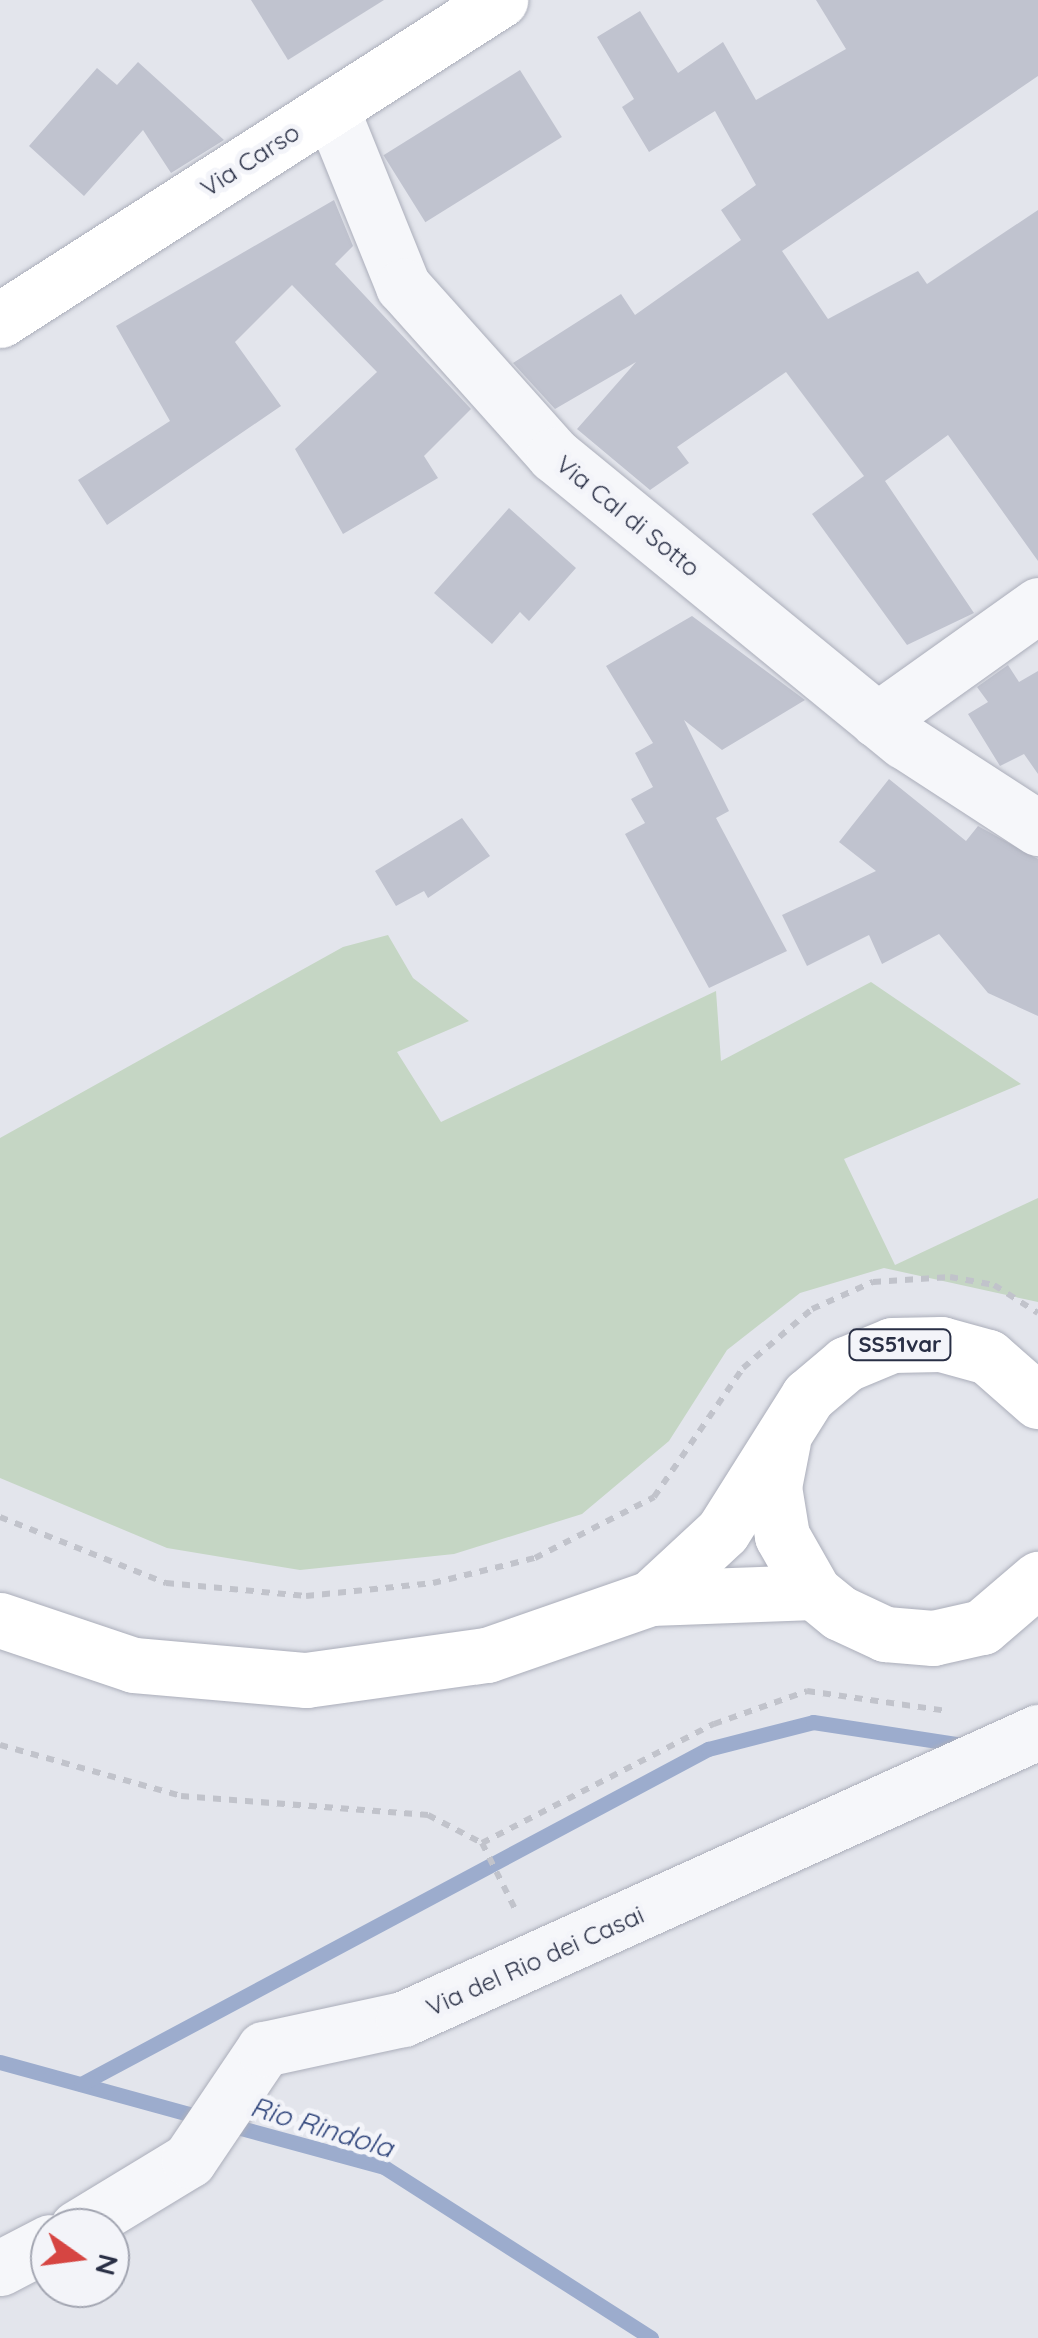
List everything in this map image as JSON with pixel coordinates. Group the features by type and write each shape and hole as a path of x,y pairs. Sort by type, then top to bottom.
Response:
{"main road":[{"name":"Via Carso","path":"0,320 500,0"},
{"name":"SS51var","path":"1038,1401 988,1357 941,1344 892,1345 846,1364 808,1396 784,1438 774,1487 782,1536 814,1592 885,1634 934,1638 982,1626 1038,1579"},
{"path":"651,1598 723,1530 784,1438"},
{"path":"0,1620 134,1664 306,1680 487,1655 651,1598 814,1592"}],"street":[{"name":"Via Cal di Sotto","path":"331,108 403,286 584,484 877,720 1038,828"},
{"path":"877,720 1038,605"},
{"name":"Via del Rio dei Casai","path":"116,2208 144,2194 209,2137 264,2049 402,2020 1038,1732"},
{"path":"0,2268 30,2252"}],"path":[{"path":"0,1518 166,1583 306,1596 433,1583 535,1558 654,1497 743,1368 812,1308 872,1282 950,1277 994,1285 1038,1313"},
{"path":"484,1846 714,1724 807,1691 958,1708"},
{"path":"0,1745 181,1796 428,1815 484,1846 498,1875"}],"green space":[{"path":"388,935 413,978 469,1021 397,1052 441,1122 716,991 721,1061 871,982 1021,1084 844,1159 895,1265 1038,1198 1038,1302 884,1268 800,1293 727,1350 669,1441 582,1514 454,1554 300,1570 167,1548 0,1478 0,1138 343,947"}],"building":[{"path":"251,0 384,0 288,60"},
{"path":"816,0 1038,0 1038,76 782,251 828,319 918,271 927,284 1038,210 1038,561 948,435 885,481 974,613 907,645 812,514 864,476 786,372 677,447 689,463 650,490 577,429 636,362 555,409 513,363 621,294 635,315 741,240 721,210 756,185 715,111 649,152 622,107 634,99 597,37 640,11 678,73 723,42 756,100 846,49"},
{"path":"138,62 224,140 171,173 143,130 84,196 29,146 97,68 117,85"},
{"path":"520,70 562,137 425,222 383,155"},
{"path":"334,200 353,246 335,264 471,409 424,456 438,478 343,534 295,449 377,372 292,285 235,342 281,406 107,525 78,480 170,421 116,326"},
{"path":"509,508 576,568 529,621 520,612 492,644 434,593"},
{"path":"692,616 805,700 722,750 684,720 729,811 716,818 787,951 709,988 625,834 645,823 631,799 653,787 635,753 653,743 606,666"},
{"path":"1008,665 1019,682 1038,671 1038,774 1024,754 1000,766 968,714 988,702 977,687"},
{"path":"889,779 966,841 978,826 1038,859 1038,1016 988,993 939,934 882,964 869,935 807,966 782,915 876,871 839,842"},
{"path":"462,818 490,856 428,898 424,891 396,906 375,871"}],"waterway":[{"path":"81,2084 708,1749 813,1722 957,1744"},
{"name":"Rio Rindola","path":"0,2062 204,2118"},
{"name":"Rio Rindola","path":"226,2124 384,2167 651,2338"}]}
